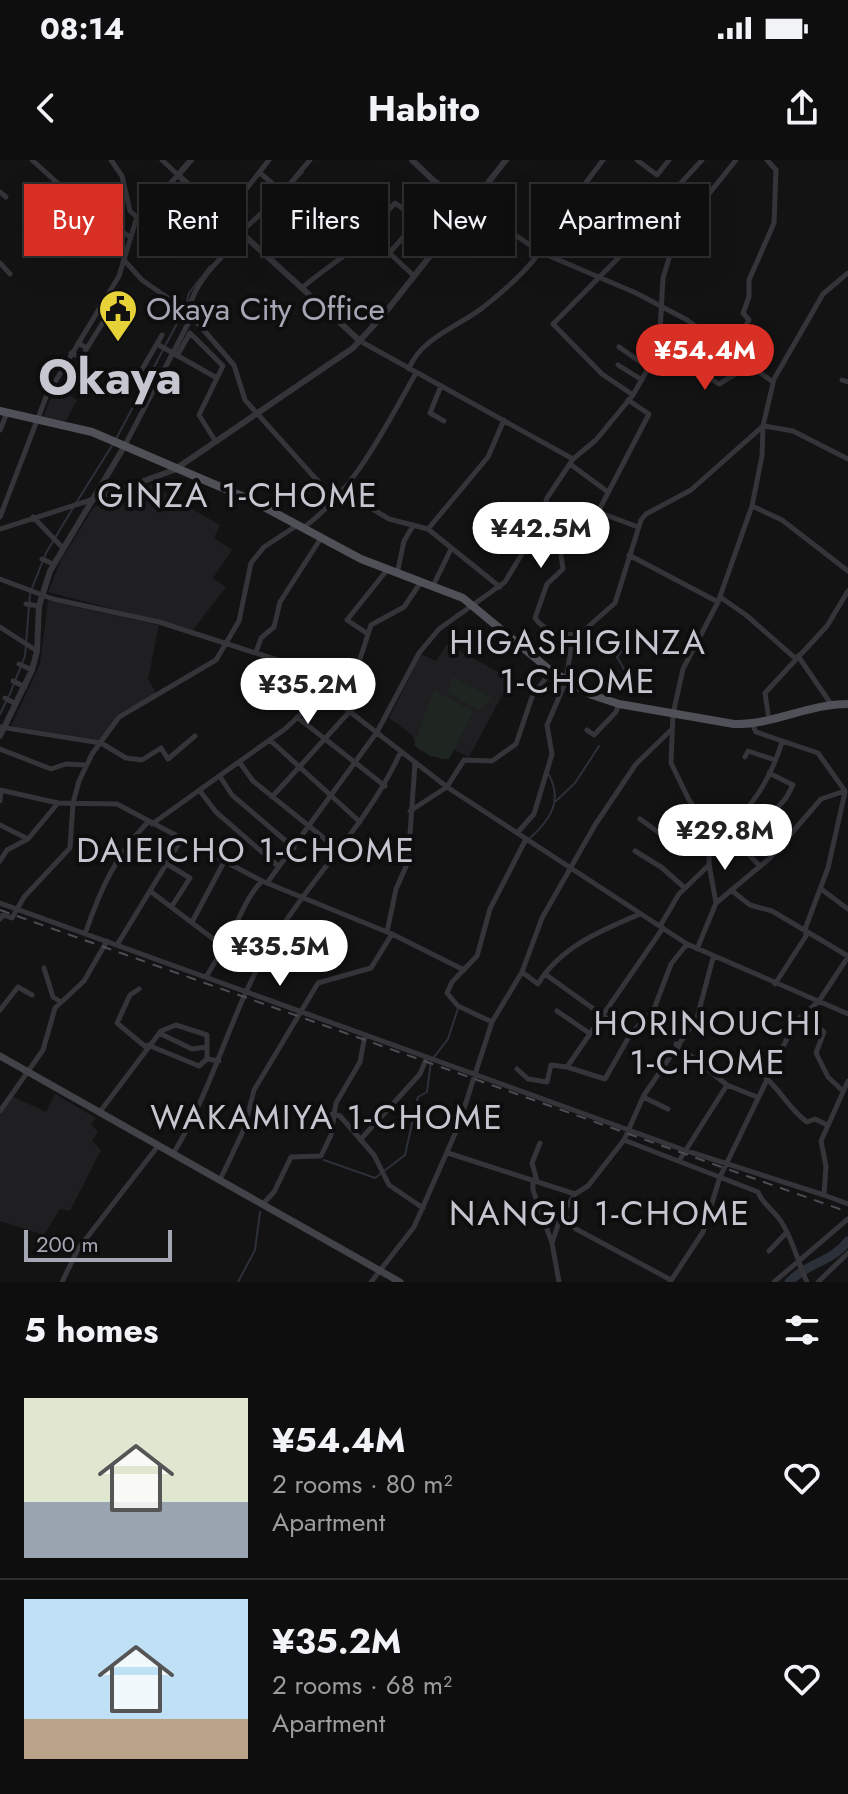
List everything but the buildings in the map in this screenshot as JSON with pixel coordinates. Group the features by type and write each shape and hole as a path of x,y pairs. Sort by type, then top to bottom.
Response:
{"main road":[{"path":"4,412 92,432 174,470 251,500 387,570 433,586 474,606 566,681 619,704 752,724 831,705 848,704"},
{"path":"0,1056 400,1282"}],"street":[{"path":"32,160 74,198 130,237"},
{"path":"111,160 122,176 125,203 139,223"},
{"path":"162,160 188,184"},
{"path":"170,184 191,160"},
{"path":"246,192 269,160"},
{"path":"290,184 310,160"},
{"path":"486,184 506,160"},
{"path":"586,184 603,160"},
{"path":"639,161 657,175 669,160"},
{"path":"576,635 553,633 535,618 543,591 563,569 560,548 568,533 580,519 593,518 598,512 649,414 596,369 553,324 640,236 669,196 702,160"},
{"path":"206,977 244,911 247,896 265,882 332,797 377,732 419,653 439,629 500,587 538,527 547,498 571,462 596,440 642,380 658,353 664,269 680,227 720,184 736,160"},
{"path":"730,351 749,320 743,313 749,297 749,280 774,223 776,170 767,160"},
{"path":"415,161 439,184"},
{"path":"261,174 273,184"},
{"path":"0,192 6,197"},
{"path":"388,211 395,203 419,220 390,252 414,276"},
{"path":"246,230 262,214"},
{"path":"0,517 35,421 71,353 119,276 139,217"},
{"path":"246,236 360,341 504,420 571,462 608,492"},
{"path":"0,736 11,700 26,667 31,648 35,591 47,561 57,543 91,500 167,350 190,315 193,295 222,256"},
{"path":"302,288 324,267 345,256"},
{"path":"0,529 174,470 360,341 430,256"},
{"path":"409,369 412,360 433,342 524,273 535,256"},
{"path":"549,256 662,307 773,382"},
{"path":"124,260 142,280 190,315 234,365 241,394 333,498"},
{"path":"0,263 10,274"},
{"path":"716,903 709,864 710,831 674,775 673,714 683,669 719,599 752,506 762,456 763,426 773,382 823,294 848,273"},
{"path":"68,380 112,309 120,303 127,305"},
{"path":"145,392 134,383 167,350 190,333 223,366 199,415 216,442"},
{"path":"162,335 167,350 217,378"},
{"path":"78,343 87,348"},
{"path":"619,347 649,368"},
{"path":"71,353 82,358"},
{"path":"658,353 694,368 719,384 750,365"},
{"path":"618,365 642,380"},
{"path":"0,919 3,915 12,918 16,909 70,848 73,803 87,765 124,712 208,667 229,644 239,621 251,563 264,547 326,510 367,460 416,373"},
{"path":"441,386 430,413 444,421"},
{"path":"0,430 4,412"},
{"path":"428,529 488,457 504,420"},
{"path":"763,426 793,431 848,459"},
{"path":"517,833 534,814 552,754 547,725 566,681 572,641 613,607 646,514 691,490 763,426"},
{"path":"341,490 369,509 428,529 500,587"},
{"path":"752,506 782,520 848,571"},
{"path":"598,512 639,527"},
{"path":"33,517 57,543"},
{"path":"397,574 404,541 413,526"},
{"path":"256,652 261,638 274,627 280,602 321,538"},
{"path":"433,586 451,549"},
{"path":"629,555 746,615 797,657 831,705"},
{"path":"368,634 347,620 387,570"},
{"path":"0,579 287,663 325,689 447,787 687,944 816,1003 848,1014"},
{"path":"85,934 109,873 127,843 177,803 221,778 271,741 360,659 376,621 404,607 421,582"},
{"path":"770,721 765,693 827,626 848,591"},
{"path":"0,627 31,648"},
{"path":"410,811 447,787 464,760 489,762 516,744 532,697 551,671"},
{"path":"587,730 594,735 616,712 619,704"},
{"path":"272,797 351,710"},
{"path":"297,717 385,786"},
{"path":"752,724 756,732 818,753 846,790 821,889 805,929 806,936 775,984"},
{"path":"2,727 101,743 126,758 142,760 161,748 168,759 195,736"},
{"path":"371,1282 409,1236 423,1208 448,1153 492,1022 522,972 542,918 636,764 672,729"},
{"path":"271,741 360,822"},
{"path":"760,866 724,836 764,789 782,742"},
{"path":"0,749 51,769 66,764 87,765"},
{"path":"173,1154 192,1123 268,950 301,897 340,851 385,786 401,751"},
{"path":"745,757 748,751 775,760"},
{"path":"220,1180 245,1127 254,1090 304,1012 320,980 371,968 390,933 396,887 408,862 415,762"},
{"path":"240,763 272,797 340,851"},
{"path":"742,848 786,798 793,785 769,773"},
{"path":"221,778 232,795 294,848"},
{"path":"0,801 1,790 58,803 117,804 265,882 390,933 464,970"},
{"path":"697,949 716,903 760,866 821,799 846,790"},
{"path":"200,791 216,812 277,865"},
{"path":"0,861 7,850 28,839 58,803"},
{"path":"640,819 676,845 701,816"},
{"path":"841,817 848,819"},
{"path":"0,825 28,839"},
{"path":"492,1022 447,997 449,986 477,956 490,909 526,839"},
{"path":"117,945 181,840"},
{"path":"635,851 661,867 685,888"},
{"path":"192,922 224,862"},
{"path":"167,864 190,878 172,906"},
{"path":"567,1067 685,888 709,864"},
{"path":"821,889 848,909"},
{"path":"543,1214 563,1214 576,1229 670,1281 707,1225 720,1177 795,1022 816,1003 848,956 772,911 750,905 731,890"},
{"path":"150,891 224,947"},
{"path":"0,903 684,1150 848,1204"},
{"path":"522,972 538,984 545,974 590,935 640,914"},
{"path":"0,1111 25,1070 43,1050 52,1015 84,981 107,941"},
{"path":"517,1069 528,1079 547,1082 551,1065 605,1079 630,1035 654,1009 671,964 687,944"},
{"path":"552,1243 575,1194 588,1186 624,1140 643,1097 676,1044 697,1018 713,958"},
{"path":"44,968 53,997 61,1002"},
{"path":"545,974 630,1035"},
{"path":"0,1010 18,987 32,995"},
{"path":"99,1113 147,1047 159,1033 176,1025 207,1035 207,1059 199,1066 147,1047 117,1023 130,995 139,989"},
{"path":"557,1011 589,1034"},
{"path":"804,1013 824,1032 816,1053 828,1077 842,1090"},
{"path":"159,1033 192,1049 207,1047"},
{"path":"263,1204 274,1192 291,1157 321,1156 331,1135 332,1114 360,1062 365,1035"},
{"path":"676,1044 727,1085 757,1097"},
{"path":"360,1140 420,1074 427,1057"},
{"path":"207,1059 219,1061"},
{"path":"766,1078 777,1088 790,1110 807,1122 815,1119 825,1124"},
{"path":"824,1195 826,1166 821,1141 825,1124 848,1081"},
{"path":"679,1161 727,1085"},
{"path":"643,1097 668,1109"},
{"path":"332,1114 340,1116 374,1155 389,1185 423,1208"},
{"path":"624,1140 758,1192 797,1250 798,1263 807,1282"},
{"path":"540,1143 532,1163 533,1190 552,1243 559,1282"},
{"path":"62,1282 78,1249 158,1146"},
{"path":"448,1153 575,1194"},
{"path":"774,1282 848,1219"},
{"path":"769,1251 787,1232"},
{"path":"818,1282 848,1253"}],"shaded area":[{"path":"56,386 77,400 66,421 43,417"},
{"path":"151,485 220,525 214,538 232,550 213,578 226,587 193,630 48,592 61,560 94,507"},
{"path":"48,601 159,625 148,679 157,694 119,713 100,740 11,726 40,664"},
{"path":"447,644 511,679 469,757 454,750 449,759 442,759 419,750 412,735 389,718 421,654 436,661"},
{"path":"453,677 492,698 479,710 448,692"},
{"path":"434,690 473,712 449,759 430,756 414,745"},
{"path":"55,1094 96,1118 91,1124 98,1132 92,1141 101,1150 70,1211 60,1209 44,1235 0,1221 0,1115 10,1095 46,1112"}],"waterway":[{"path":"261,217 303,172"},
{"path":"186,305 189,293 210,266"},
{"path":"116,439 183,312"},
{"path":"76,503 113,444"},
{"path":"32,588 46,553 73,508"},
{"path":"9,696 25,656 30,594"},
{"path":"631,690 632,683 617,657 636,633 657,643"},
{"path":"0,714 6,702"},
{"path":"556,801 575,783 599,746"},
{"path":"530,838 552,810 555,793 549,775"},
{"path":"324,1160 375,1178 405,1155 418,1097 427,1092 431,1061 448,1039 458,1008"},
{"path":"238,1282 255,1250 260,1212"},
{"path":"789,1282 835,1254 848,1241"}],"railway":[{"path":"0,910 848,1212"}],"place":[{"name":"Okaya City Office","path":"118,343"}],"district":[{"name":"Okaya","path":"110,377"},
{"name":"GINZA 1-CHOME","path":"238,495"},
{"name":"HIGASHIGINZA 1-CHOME","path":"578,662"},
{"name":"DAIEICHO 1-CHOME","path":"246,850"},
{"name":"HORINOUCHI 1-CHOME","path":"708,1042"},
{"name":"WAKAMIYA 1-CHOME","path":"327,1117"},
{"name":"NANGU 1-CHOME","path":"600,1213"}]}
